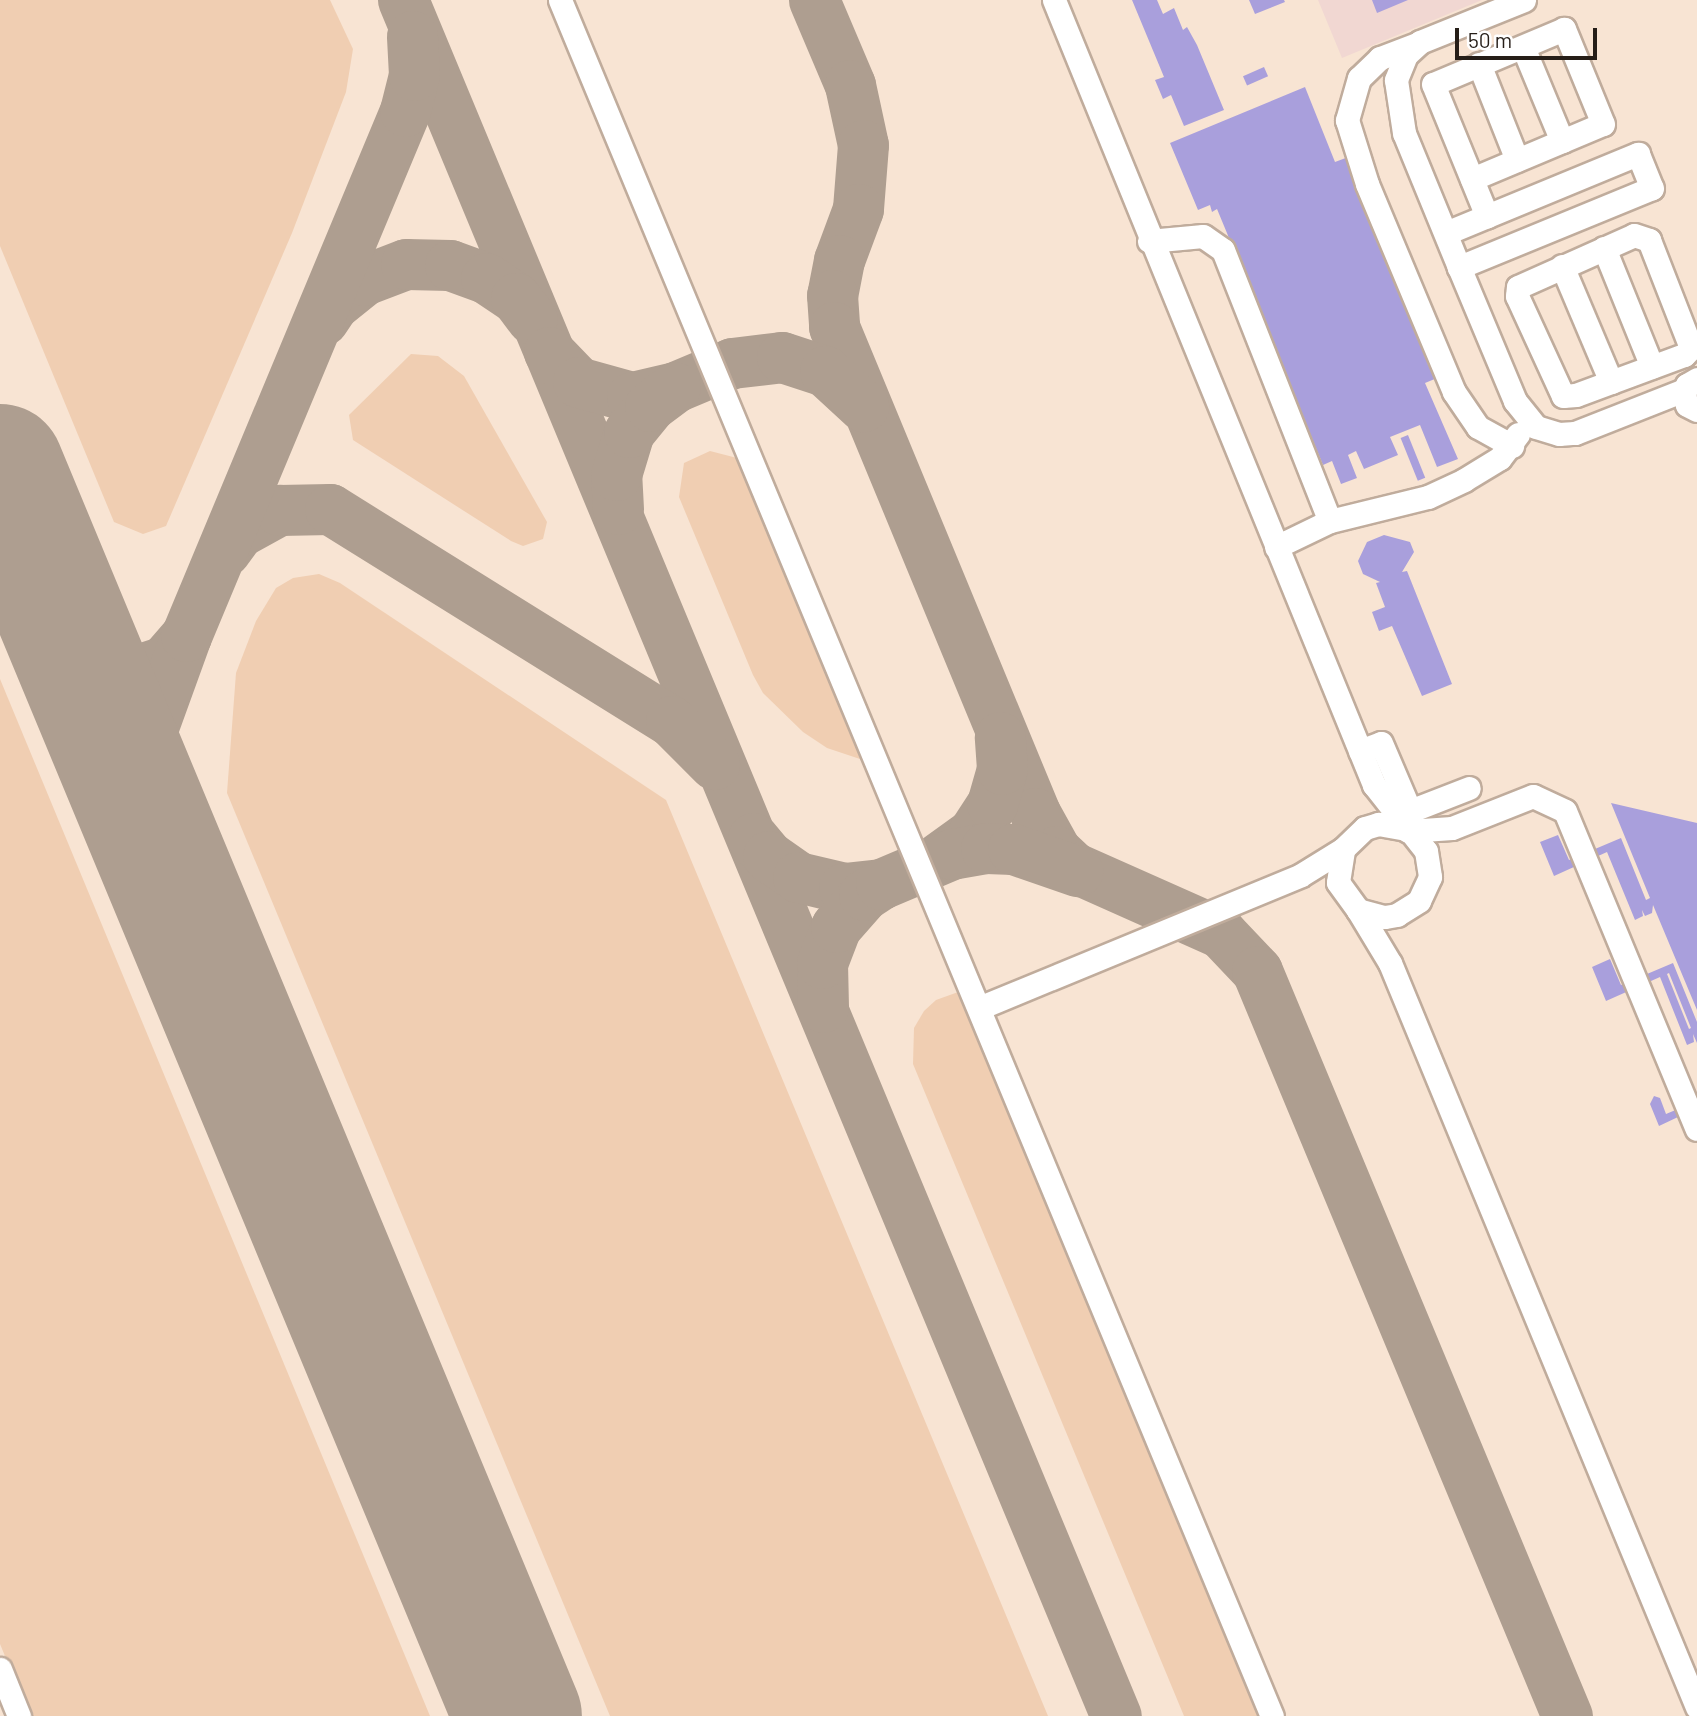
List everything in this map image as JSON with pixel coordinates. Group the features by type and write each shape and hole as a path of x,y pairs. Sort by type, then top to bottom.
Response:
{"street":[{"path":"560,0 1272,1716"},
{"path":"1054,0 1149,241 1374,785 1407,830 1426,850 1430,877 1419,901 1397,915 1371,915 1359,909"},
{"path":"1512,446 1478,427 1454,392 1367,184 1347,120 1359,78 1380,58 1524,0"},
{"path":"1472,178 1603,124 1564,29 1433,84 1487,216"},
{"path":"1420,42 1399,67 1395,95 1404,133 1525,417 1547,432 1575,433 1691,385"},
{"path":"1523,47 1562,142"},
{"path":"1479,64 1517,160"},
{"path":"1539,151 1553,188"},
{"path":"1446,233 1638,153 1652,188 1459,267"},
{"path":"1562,225 1569,263 1611,382"},
{"path":"1634,234 1649,240 1691,348 1684,355 1652,367 1563,396 1546,365 1518,287 1604,248 1634,234"},
{"path":"1149,241 1203,236 1223,250 1330,521"},
{"path":"1604,248 1652,367"},
{"path":"1691,385 1687,405 1697,410"},
{"path":"1276,547 1330,521 1428,497 1486,468 1512,446 1525,417"},
{"path":"1360,751 1381,743 1410,811 1469,788"},
{"path":"1365,828 1374,785"},
{"path":"979,1008 1301,874 1343,849 1365,828 1378,824 1407,830 1452,828 1533,796 1565,811 1697,1129"},
{"path":"1430,863 1452,828"},
{"path":"1338,881 1343,849"},
{"path":"1301,874 1328,873 1338,881 1359,909 1390,963 1697,1707"},
{"path":"1390,963 1397,915"},
{"path":"0,1669 19,1716"}],"shaded area":[{"path":"0,0 330,0 353,49 346,92 292,233 166,526 143,534 114,522 0,246"},
{"path":"1318,0 1482,0 1342,58"},
{"path":"411,354 438,356 464,376 547,522 543,539 523,546 511,541 353,440 349,415"},
{"path":"710,451 737,458 863,760 827,748 803,732 763,693 753,675 679,497 684,463"},
{"path":"319,574 340,583 666,800 1048,1716 610,1716 227,793 236,673 256,621 276,588 293,578"},
{"path":"0,679 430,1716 30,1716 0,1644"},
{"path":"961,991 1261,1716 1184,1716 913,1064 914,1028 924,1011 936,1000"}],"building":[{"path":"1132,0 1157,0 1163,14 1174,8 1183,30 1187,27 1197,45 1224,110 1184,126 1171,95 1163,99 1155,80 1164,77"},
{"path":"1249,0 1284,0 1285,2 1255,14"},
{"path":"1372,0 1408,0 1377,13"},
{"path":"1264,67 1268,76 1247,85 1243,76"},
{"path":"1305,87 1335,162 1351,156 1442,376 1425,383 1458,459 1437,467 1420,425 1390,437 1398,455 1364,469 1356,451 1348,455 1357,478 1341,484 1332,461 1323,465 1217,209 1212,212 1210,205 1198,210 1170,143"},
{"path":"1408,435 1425,478 1418,481 1401,438"},
{"path":"1384,535 1410,542 1414,552 1402,572 1407,571 1452,684 1422,696 1392,626 1379,631 1372,612 1385,607 1376,583 1380,582 1363,574 1358,561 1367,542"},
{"path":"1611,803 1697,823 1697,1010 1653,905 1652,913 1645,916 1642,910 1643,916 1635,920 1607,852 1554,876 1540,842 1558,835 1569,860 1621,838 1646,900 1650,898"},
{"path":"1610,959 1621,985 1673,963 1697,1022 1697,1043 1693,1034 1694,1042 1687,1045 1660,977 1606,1001 1592,967","holes":["1669,973 1691,1028 1689,1029 1667,974"]},
{"path":"1654,1096 1660,1098 1666,1114 1697,1101 1697,1108 1659,1126 1650,1104"}],"taxiway":[{"path":"403,0 1116,1716"},
{"path":"814,0 850,85 863,145 858,209 839,260 832,295 834,327 1035,813 1056,851 1073,867 1221,933 1257,971 1567,1716"},
{"path":"156,845 148,805 149,738 186,636 405,111 414,75 412,36"},
{"path":"323,320 333,305 364,280 406,264 450,265 486,278 516,298 532,319"},
{"path":"549,352 578,382 632,397 675,387 732,363 782,357 825,371 863,406"},
{"path":"618,509 616,475 629,432 650,406 675,387"},
{"path":"225,551 239,532 279,510 330,509 671,721 714,764"},
{"path":"64,622 86,651 110,666 137,670 164,661 186,636"},
{"path":"937,859 973,833 992,804 1002,769 1000,737"},
{"path":"753,838 768,856 798,877 844,888 881,884"},
{"path":"823,1007 822,963 836,927 864,895 881,884 952,854 986,848 1013,849 1077,871"}],"runway":[{"path":"0,468 518,1716"}]}
